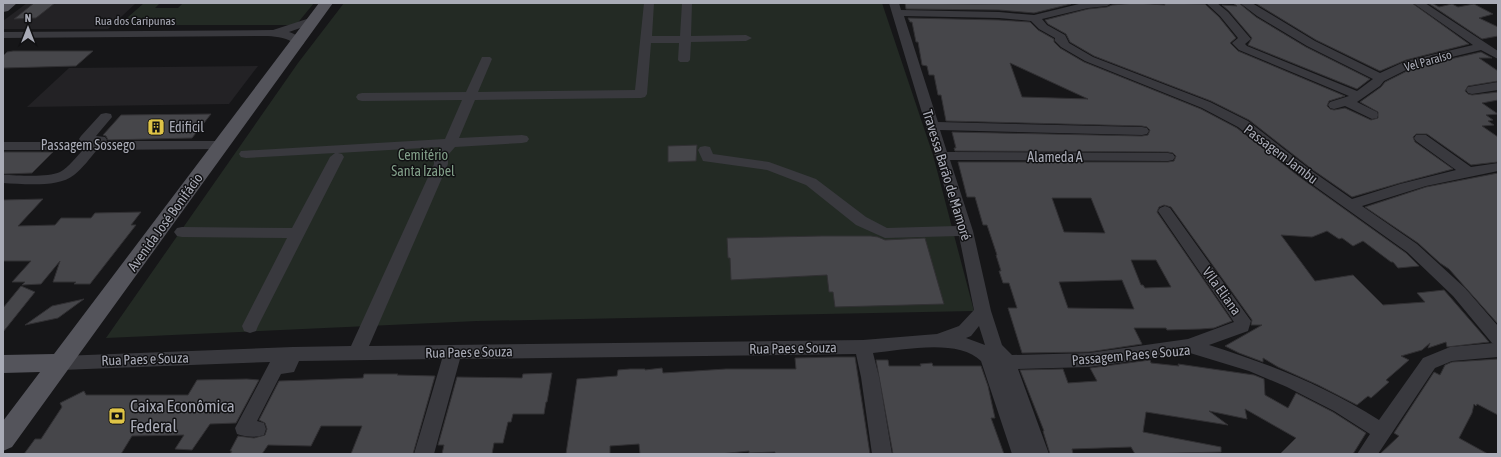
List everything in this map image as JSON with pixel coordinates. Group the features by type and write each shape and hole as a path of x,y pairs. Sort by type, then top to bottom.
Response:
{"main road":[{"path":"3,8 10,3"},
{"name":"Avenida José Bonifácio","path":"3,440 326,3"},
{"name":"Rua Paes e Souza","path":"3,364 61,363"}],"street":[{"path":"362,97 641,94 649,3"},
{"path":"684,60 687,3"},
{"path":"997,3 999,15"},
{"path":"896,8 1034,18 1088,5 1107,3"},
{"path":"1211,3 1224,14 1245,39 1238,43 1243,48 1353,99 1372,115"},
{"path":"1245,3 1312,44 1378,80"},
{"path":"1418,3 1498,56"},
{"name":"Travessa Barão de Mamoré","path":"896,8 965,231 983,311 1022,454"},
{"name":"Passagem Jambu","path":"1034,18 1044,27 1061,37 1061,41 1065,45 1089,59 1229,116 1243,124 1259,138 1350,205 1388,230 1437,270 1459,292 1498,338"},
{"name":"Rua dos Caripunas","path":"268,33 296,27 314,20"},
{"name":"Rua dos Caripunas","path":"3,35 268,33 288,35 298,42"},
{"path":"646,40 746,38"},
{"name":"Vel Paraíso","path":"1353,99 1378,80 1410,63 1483,46"},
{"path":"357,352 441,164 441,154 447,147 486,59"},
{"path":"1472,90 1498,86"},
{"path":"1334,105 1353,99"},
{"path":"106,117 86,139 223,142"},
{"name":"Alameda A","path":"933,126 1142,131"},
{"path":"1421,138 1467,171"},
{"path":"447,147 244,158 337,157 447,147 522,139"},
{"name":"Passagem Sossego","path":"3,146 223,142"},
{"path":"3,179 59,177 67,174 95,144"},
{"path":"705,150 708,158 769,166 811,182 862,221 885,233 965,231"},
{"name":"Alameda A","path":"942,156 1168,157"},
{"path":"250,326 337,157"},
{"path":"1350,205 1411,185 1467,171 1498,167"},
{"name":"Vila Eliana","path":"1165,211 1243,321 1242,326 1218,333 1209,339 1190,346"},
{"path":"182,232 297,233 298,231"},
{"name":"Rua Paes e Souza","path":"935,341 965,331 983,311"},
{"name":"Rua Paes e Souza","path":"61,363 357,352 863,347 935,341 956,341 996,356"},
{"name":"Passagem Paes e Souza","path":"996,356 1089,360 1190,346 1254,366 1293,382 1341,406 1381,431"},
{"path":"863,347 870,377 882,454"},
{"path":"1367,454 1381,431 1429,363 1450,354 1498,350"},
{"path":"424,454 453,352"},
{"path":"257,429 244,428 276,367 288,367 293,354"},
{"name":"Travessa Barão de Mamoré","path":"996,356 1040,454"}],"shaded area":[{"path":"27,3 136,3 108,29 3,29 3,21"},
{"path":"258,66 229,104 27,107 69,68"}],"green space":[{"path":"144,3 160,3 155,8 178,8 183,3 314,3 296,25 119,25"},
{"name":"Cemitério Santa Izabel","path":"344,3 882,3 933,155 974,311 477,321 106,338 298,63"}],"building":[{"path":"34,3 55,3 36,18 14,19"},
{"path":"905,3 1071,4 1034,13 999,10 906,9"},
{"path":"1136,3 1165,5 1164,3 1205,4 1219,17 1236,38 1230,43 1238,51 1345,96 1329,101 1327,106 1334,110 1345,108 1371,120 1378,118 1378,112 1360,102 1381,87 1385,82 1415,67 1481,52 1492,58 1479,58 1498,71 1498,81 1468,86 1465,91 1472,95 1498,92 1498,100 1482,103 1498,114 1486,115 1493,120 1488,121 1494,125 1482,126 1498,137 1498,162 1471,165 1427,134 1416,134 1413,137 1415,142 1453,169 1352,197 1313,170 1249,120 1211,101 1094,56 1070,42 1066,34 1048,24 1045,20 1088,9"},
{"path":"1233,3 1239,3 1256,17 1306,47 1370,79 1357,89 1248,45 1252,38 1222,5 1237,6"},
{"path":"1255,3 1412,3 1469,44 1406,60 1380,71 1316,40"},
{"path":"1428,3 1432,3 1439,7 1452,4 1458,7 1474,4 1493,14 1479,18 1498,27 1498,36 1482,39"},
{"path":"908,18 1030,22 1038,30 1054,39 1054,42 1060,48 1084,62 1201,109 1237,128 1301,178 1406,253 1419,266 1398,268 1393,262 1363,241 1353,246 1342,238 1339,239 1327,231 1312,237 1281,235 1315,281 1353,275 1383,305 1425,302 1417,293 1444,290 1489,342 1447,347 1446,342 1428,348 1430,343 1422,350 1401,356 1409,360 1386,380 1389,382 1371,398 1368,396 1357,405 1278,367 1263,358 1263,362 1225,346 1262,325 1251,325 1252,320 1171,207 1164,205 1159,207 1157,212 1232,321 1214,328 1201,329 1167,330 1166,328 1134,328 1142,344 1089,352 1022,353 1008,308 1017,308 1009,283 1003,283 999,271 1001,271 997,255 987,225 983,225 975,197 967,197 958,162 1168,162 1174,161 1176,156 1173,153 1168,152 955,151 954,148 956,148 952,132 1142,136 1148,135 1150,130 1147,127 1142,126 946,121 941,95 938,95 934,75 929,75 927,66 922,65 918,42 916,42 912,22 910,22","holes":["1010,63 1088,99 1022,97","1052,198 1091,198 1105,233 1064,232","1131,260 1156,260 1171,287 1145,288 1141,285","1122,280 1134,309 1068,308 1059,282"]},
{"path":"93,51 76,66 3,68 3,56 7,52"},
{"name":"Edificil","path":"211,114 192,138 108,140 106,136 103,135 121,115"},
{"path":"697,145 696,161 668,162 668,146"},
{"path":"3,152 53,152 32,173 3,174"},
{"path":"1498,173 1498,324 1449,269 1418,243 1365,207 1426,187"},
{"path":"43,199 18,226 55,225 61,218 91,218 95,213 141,212 131,225 136,225 90,284 74,284 76,282 53,282 60,261 41,284 22,285 25,282 12,282 31,261 3,261 3,200"},
{"path":"871,236 885,240 925,238 944,304 835,307 833,292 829,292 827,275 731,280 727,238"},
{"path":"21,286 35,292 3,332 3,308"},
{"path":"84,299 58,318 25,325 52,306"},
{"path":"855,357 870,454 775,454 775,452 749,453 749,451 720,454 640,454 639,444 610,446 610,454 566,454 577,379 617,376 618,370 630,369 645,370 662,368 663,373 726,369 796,369 795,358"},
{"path":"1498,359 1498,415 1477,404 1476,406 1474,404 1472,413 1459,438 1488,454 1380,454 1399,436 1394,433 1434,372 1440,375 1445,365 1452,362"},
{"path":"876,360 888,360 889,366 921,366 920,364 932,363 933,366 981,366 988,386 995,418 991,418 1004,454 893,454"},
{"path":"1150,360 1151,363 1179,366 1178,364 1254,375 1264,379 1265,395 1288,408 1296,393 1333,412 1366,433 1353,454 1280,454 1296,438 1245,409 1247,419 1209,411 1228,425 1146,412 1143,432 1221,447 1221,452 1135,454 1131,447 1072,449 1073,454 1050,454 1044,431 1020,370 1063,369 1068,383 1097,381 1090,368"},
{"path":"552,373 544,414 513,414 511,422 508,422 503,443 494,443 492,454 442,454 444,445 438,445 457,377 522,378 523,374"},
{"path":"364,374 435,376 413,454 351,454 362,426 321,426 311,446 268,445 262,454 230,454 232,451 230,451 238,436 254,438 265,435 267,429 265,423 259,420 279,381 363,378"},
{"path":"197,380 259,380 236,423 210,424 192,450 175,449 184,435 132,436 121,454 24,454 35,439 41,439 62,407 60,403 84,391 86,395 188,395"}],"place":[{"name":"Edificil","path":"156,127"},
{"name":"Caixa Econômica Federal","path":"117,416"}]}
